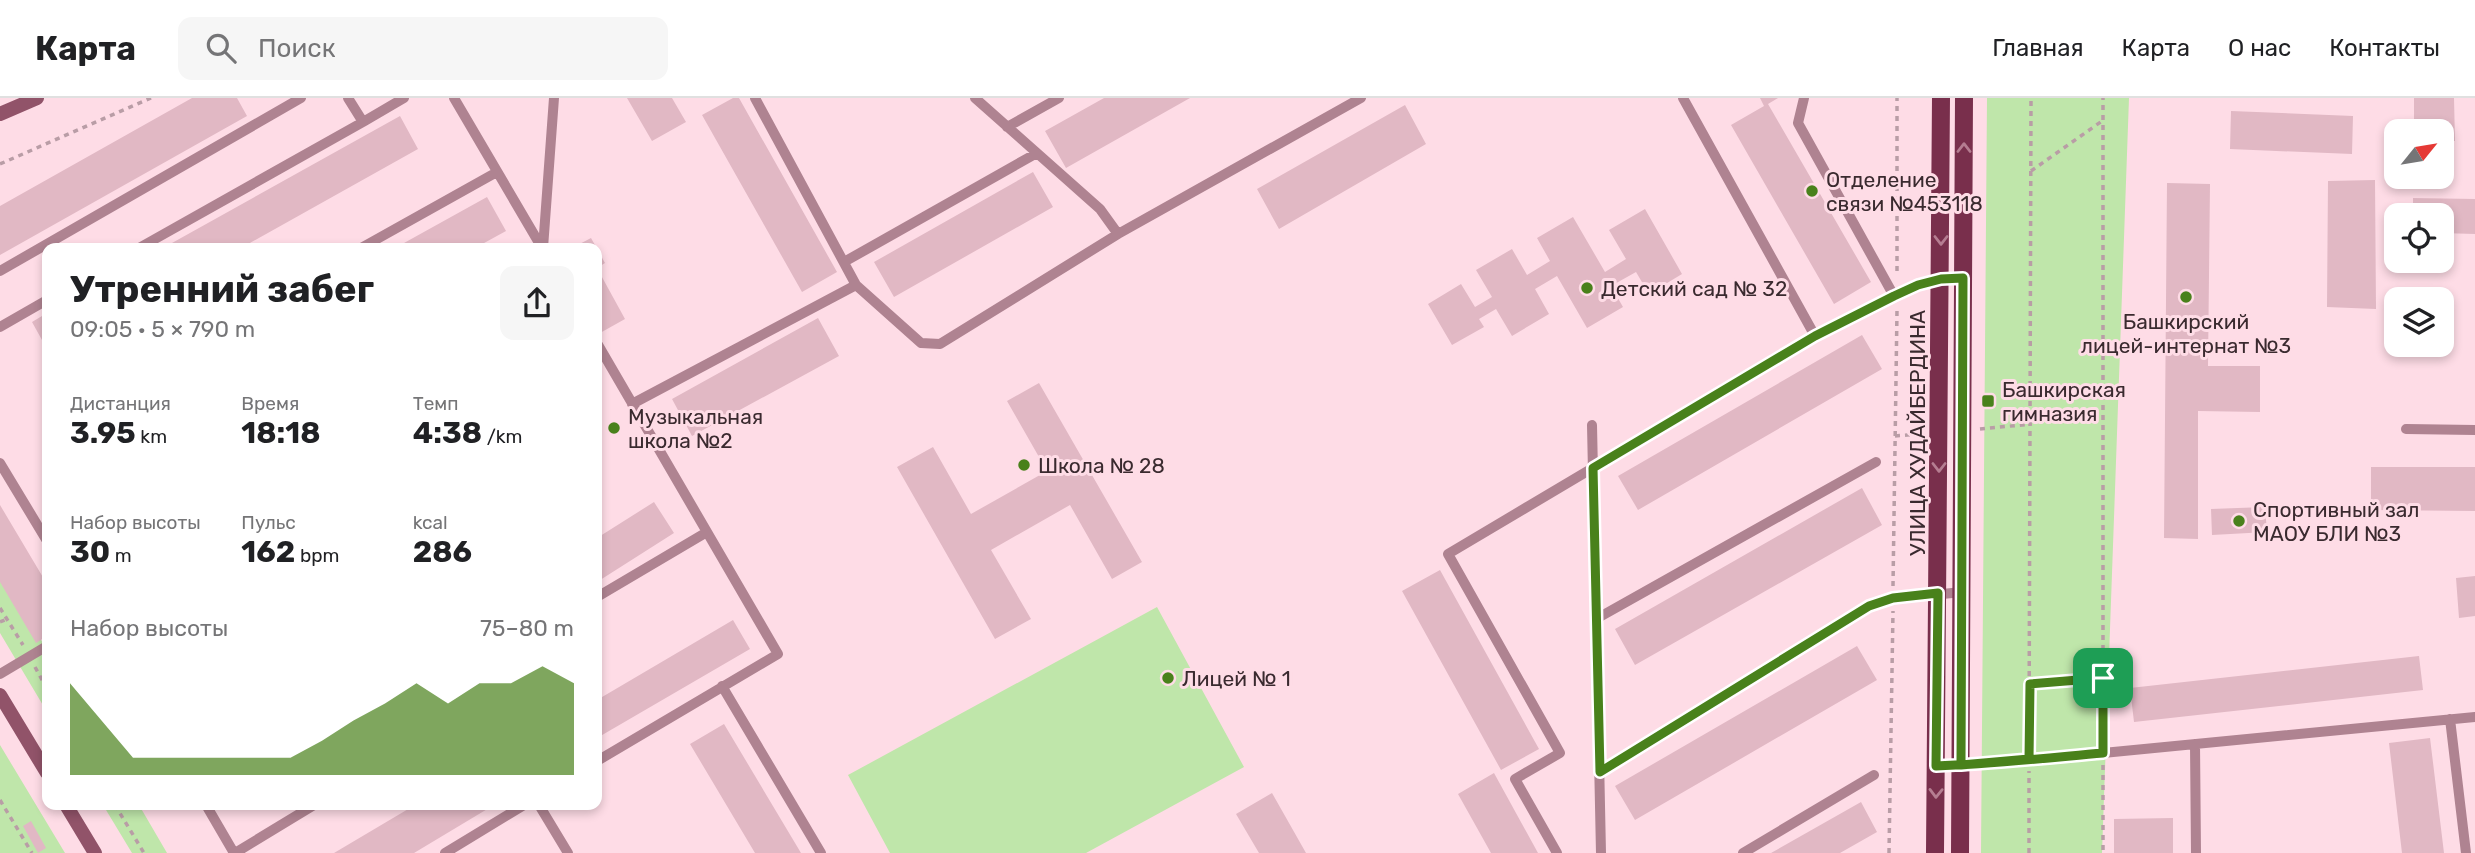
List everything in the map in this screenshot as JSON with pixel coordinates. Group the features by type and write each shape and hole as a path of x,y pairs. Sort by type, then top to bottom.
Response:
{"main road":[{"path":"0,114 37,98"},
{"name":"УЛИЦА ХУДАЙБЕРДИНА","path":"1935,853 1941,98"},
{"path":"1960,853 1964,98"},
{"path":"0,695 42,765"},
{"path":"69,810 95,853"}],"lane":[{"path":"49,243 301,98"},
{"path":"348,98 363,122"},
{"path":"148,243 404,98"},
{"path":"454,98 539,243"},
{"path":"542,243 554,98"},
{"path":"755,98 856,285 921,343 940,344 1118,234 1361,98"},
{"path":"975,98 1100,209 1118,234"},
{"path":"1007,127 1059,98"},
{"path":"1683,98 1815,336"},
{"path":"1804,98 1798,123 1896,295"},
{"path":"844,262 1037,153"},
{"path":"370,243 497,172"},
{"path":"0,271 42,247"},
{"path":"1557,853 1515,779 1560,753 1448,554 1815,336 1918,285 1941,279 1963,278"},
{"path":"632,404 856,285"},
{"path":"0,327 42,303"},
{"path":"602,352 778,654 602,758"},
{"path":"1592,425 1601,853"},
{"path":"2406,429 2475,429"},
{"path":"1596,618 1876,462"},
{"path":"0,463 42,533"},
{"path":"602,594 707,532"},
{"path":"1600,772 1869,606 1893,598 1962,592"},
{"path":"0,674 42,649"},
{"path":"722,686 821,853"},
{"path":"1936,766 2103,753 2475,717"},
{"path":"2450,719 2466,853"},
{"path":"2194,744 2196,853"},
{"path":"1743,853 1874,775"},
{"path":"209,810 235,853 306,810"},
{"path":"445,853 516,810"},
{"path":"542,810 568,853"}],"path":[{"path":"0,164 151,98"},
{"path":"1889,853 1897,98"},
{"path":"2029,853 2031,98"},
{"path":"2103,98 2103,853"},
{"path":"2031,171 2102,121"},
{"path":"1978,429 2032,424"},
{"path":"1895,436 1923,434"},
{"path":"0,622 7,619"},
{"path":"2030,684 2103,678"},
{"path":"0,800 32,853"},
{"path":"118,810 144,853"}],"green space":[{"path":"1987,98 2129,98 2102,853 1981,853"},
{"path":"0,570 42,641 42,704 0,633"},
{"path":"1157,607 1244,767 1086,853 890,853 848,775"},
{"path":"0,745 65,853 0,853"},
{"path":"106,810 142,810 167,853 132,853"}],"building":[{"path":"192,98 237,98 247,116 0,255 0,206"},
{"path":"627,98 672,98 686,122 652,141"},
{"path":"733,98 739,98 837,272 802,292 702,115"},
{"path":"1104,98 1190,98 1066,168 1045,131"},
{"path":"1760,98 1778,98 1768,104 1871,282 1834,304 1731,125 1764,106"},
{"path":"2414,98 2454,98 2455,141 2454,119 2414,119"},
{"path":"1405,105 1426,144 1279,229 1257,189"},
{"path":"2231,111 2353,116 2352,154 2230,149"},
{"path":"400,116 418,149 250,243 172,243"},
{"path":"1033,172 1053,207 894,297 874,262"},
{"path":"2375,180 2376,309 2327,307 2328,181"},
{"path":"2167,183 2210,184 2208,366 2260,366 2260,412 2198,411 2198,539 2164,538"},
{"path":"487,197 506,231 484,243 404,243"},
{"path":"2413,198 2475,199 2475,234 2454,233 2454,203 2413,203"},
{"path":"1645,209 1682,274 1649,294 1636,272 1611,286 1623,307 1587,328 1557,276 1535,289 1549,314 1512,336 1496,309 1479,319 1484,327 1452,345 1428,304 1461,284 1475,307 1492,297 1476,270 1512,249 1527,275 1550,261 1537,238 1573,217 1605,272 1626,259 1609,230"},
{"path":"591,238 594,243 582,243"},
{"path":"602,277 625,319 602,332"},
{"path":"42,316 42,340 32,322"},
{"path":"818,318 839,356 692,436 672,399"},
{"path":"1862,335 1882,369 1638,510 1618,476"},
{"path":"1039,383 1142,562 1112,579 1070,505 991,550 1031,619 995,639 897,467 933,447 971,514 1047,471 1007,401"},
{"path":"2371,467 2475,467 2475,511 2371,510"},
{"path":"1862,488 1882,525 1635,665 1615,629"},
{"path":"654,502 674,533 602,579 602,535"},
{"path":"0,505 42,576 42,639 36,643 0,582"},
{"name":"Спортивный зал МАОУ БЛИ №3","path":"2265,507 2267,532 2212,535 2211,509"},
{"path":"1440,570 1539,749 1501,770 1402,591"},
{"path":"2475,576 2475,616 2459,618 2456,578"},
{"path":"733,620 750,649 602,735 602,697"},
{"path":"1857,646 1877,680 1635,820 1615,786"},
{"path":"2419,656 2423,690 2134,722 2130,688"},
{"path":"724,724 801,853 755,853 690,744"},
{"path":"2430,738 2444,853 2402,853 2389,743"},
{"path":"1494,773 1538,853 1491,853 1458,794"},
{"path":"1272,793 1306,853 1259,853 1236,814"},
{"path":"1861,802 1877,832 1840,853 1771,853"},
{"path":"407,810 486,810 414,853 334,853"},
{"path":"2173,818 2173,853 2114,853 2114,819"},
{"path":"31,821 46,848 38,853 23,826"}],"place":[{"name":"Отделение связи №453118","path":"1812,191"},
{"name":"Детский сад № 32","path":"1587,288"},
{"name":"Башкирский лицей-интернат №3","path":"2186,297"},
{"name":"Башкирская гимназия","path":"1988,401"},
{"name":"Музыкальная школа №2","path":"614,428"},
{"name":"Школа № 28","path":"1024,465"},
{"name":"Спортивный зал МАОУ БЛИ №3","path":"2239,521"},
{"name":"Лицей № 1","path":"1168,678"}],"route":[{"path":"2103,678 2030,684 2029,759 1961,765 1963,278 1941,279 1918,285 1815,336 1593,468 1600,772 1869,606 1893,598 1938,593 1936,766 1961,765 2103,753 2103,678"}]}
